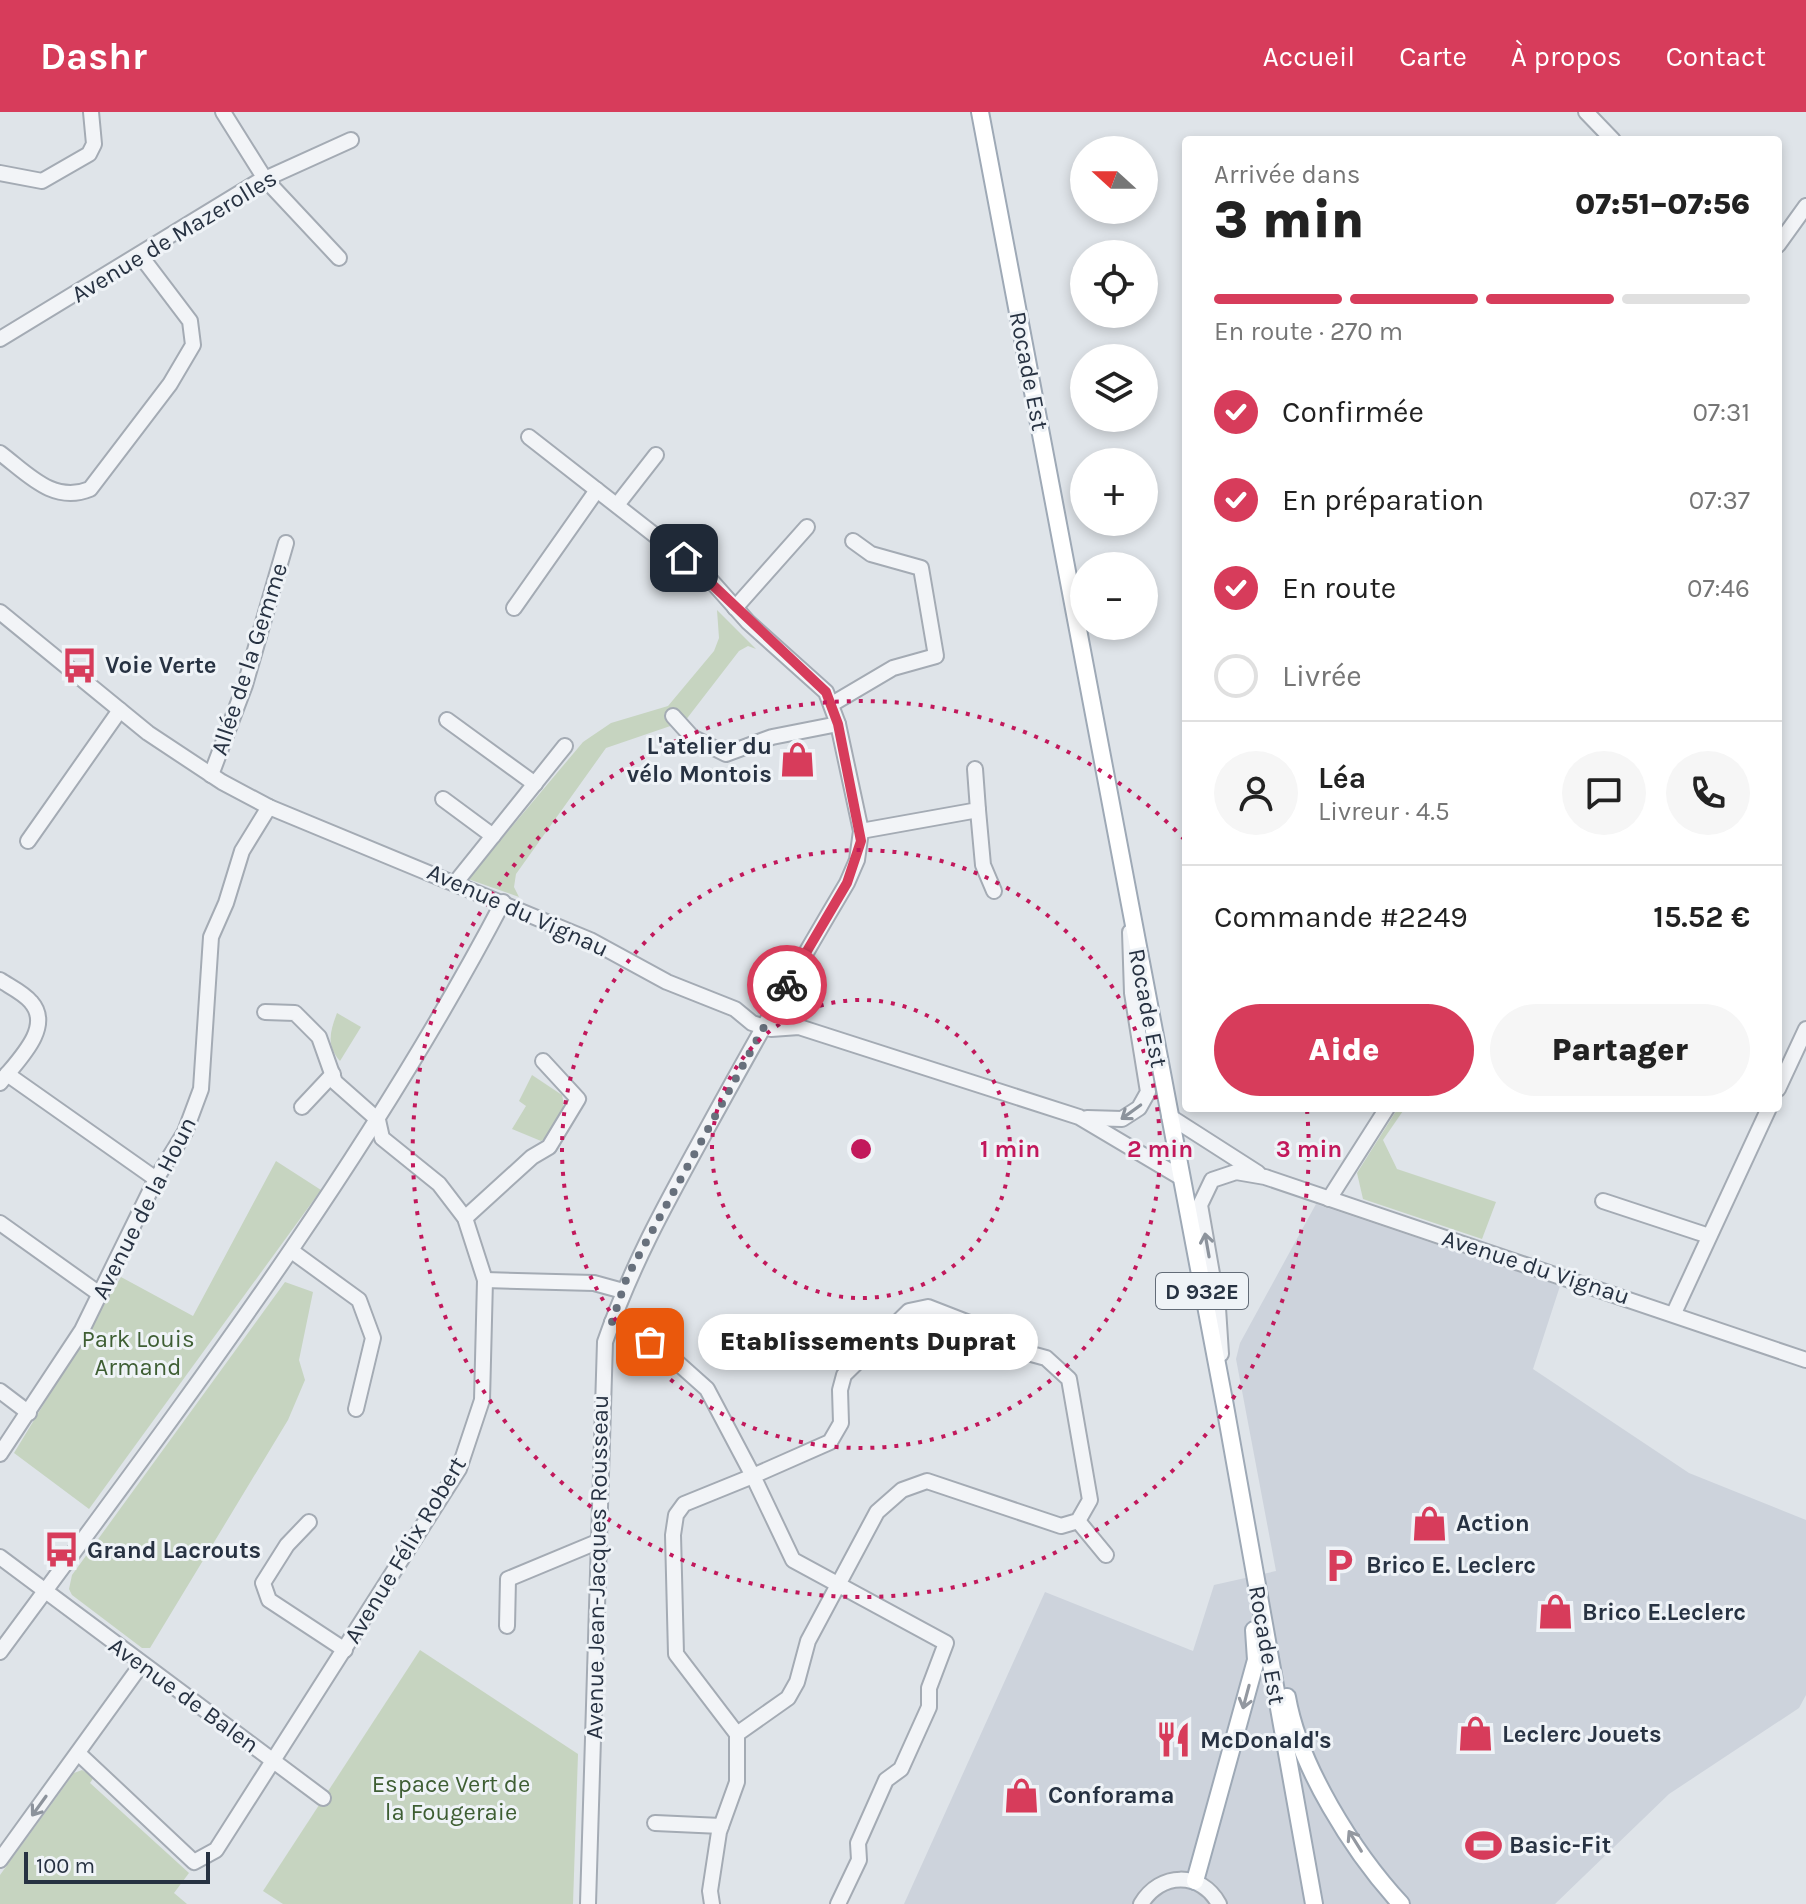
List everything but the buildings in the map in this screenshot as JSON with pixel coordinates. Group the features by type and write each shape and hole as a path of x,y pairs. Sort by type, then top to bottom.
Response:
{"main road":[{"name":"Rocade Est","path":"980,112 1225,1406 1314,1904"},
{"path":"1195,1881 1257,1650 1228,1480 1227,1427"},
{"path":"1252,1564 1266,1597 1299,1743 1317,1781 1359,1849 1401,1904"}],"street":[{"path":"0,173 42,181 89,154 94,144 91,112"},
{"path":"223,112 265,179 339,258"},
{"path":"1586,112 1609,136"},
{"name":"Avenue de Mazerolles","path":"0,339 265,179 351,140"},
{"path":"1782,239 1806,206"},
{"path":"0,453 53,493 74,496 90,489 170,384 193,345 190,321 140,255"},
{"path":"529,437 707,576 735,608 826,692 838,724 861,831 978,810"},
{"path":"617,505 656,455"},
{"path":"514,608 597,490"},
{"path":"735,608 807,527"},
{"path":"832,704 893,668 936,656 921,568 871,554 853,541"},
{"name":"Allée de la Gemme","path":"211,775 245,685 286,543"},
{"name":"Avenue du Vignau","path":"0,612 120,710 211,775 269,807 590,940 667,982 735,1009 762,1027"},
{"path":"28,841 120,710"},
{"path":"673,716 692,737 726,754 772,737 838,724"},
{"path":"447,720 535,784"},
{"path":"456,882 565,746"},
{"path":"975,769 983,865 994,891"},
{"path":"443,799 493,836"},
{"name":"Avenue de la Houn","path":"0,1454 29,1413 101,1295 156,1179 185,1132 201,1089 211,937 226,903 242,851 269,807"},
{"name":"Avenue Jean-Jacques Rousseau","path":"588,1904 602,1365 612,1322 647,1238 762,1027 847,883 857,860 861,831"},
{"path":"0,1652 293,1252 425,1044 503,902"},
{"path":"1079,1117 1122,1119 1139,1108 1148,1092 1132,993 1128,903"},
{"path":"0,980 31,1001 38,1016 38,1032 4,1078 156,1179"},
{"path":"265,1012 295,1013 319,1037 333,1074 302,1107"},
{"path":"762,1027 799,1027 1079,1117 1180,1177"},
{"path":"1782,1080 1806,1029"},
{"path":"465,1218 532,1157 549,1147 578,1099 543,1061"},
{"name":"Avenue Félix Robert","path":"78,1753 194,1862 216,1850 275,1762 459,1469 482,1400 485,1280 465,1218 439,1184 382,1138 378,1120 335,1082 333,1074"},
{"path":"1329,1199 1384,1112"},
{"path":"1674,1313 1767,1112"},
{"path":"1169,1116 1265,1177"},
{"path":"1225,1406 1218,1308 1200,1205 1207,1187 1221,1176 1236,1172 1265,1177"},
{"name":"Avenue du Vignau","path":"1265,1177 1806,1360"},
{"path":"1603,1201 1709,1236"},
{"path":"0,1223 101,1295"},
{"path":"293,1252 359,1300 373,1338 356,1409"},
{"path":"485,1280 594,1283 623,1291"},
{"path":"712,1904 710,1891 721,1826 737,1782 737,1734 676,1654 673,1535 676,1515 684,1504 830,1442 841,1423 840,1390 844,1375 909,1311 928,1307 982,1328 1002,1346 1046,1358 1062,1369 1072,1388 1091,1492 1088,1508 1078,1521 1061,1526 1046,1524 927,1481 902,1490 877,1512 841,1585 808,1641 797,1682 788,1698 737,1734"},
{"path":"612,1322 670,1356 707,1389 793,1560 946,1643 929,1688 929,1707 901,1769 886,1780 858,1843 859,1860 838,1904"},
{"path":"0,1391 29,1413"},
{"path":"1078,1521 1106,1555"},
{"path":"309,1522 287,1545 263,1583 269,1600 345,1650"},
{"path":"507,1626 508,1579 597,1542"},
{"name":"Avenue de Balen","path":"0,1557 323,1798"},
{"path":"0,1860 141,1665"},
{"path":"655,1823 721,1826"},
{"path":"1141,1904 1153,1888 1166,1881 1195,1881 1212,1893 1219,1904"}],"shaded area":[{"path":"1316,1204 1560,1286 1533,1369 1689,1473 1806,1520 1806,1695 1799,1708 1669,1794 1555,1904 904,1904 1045,1592 1193,1651 1214,1585 1276,1571 1236,1359 1240,1343"}],"green space":[{"path":"717,610 756,649 748,646 739,651 685,721 606,748 516,874 514,887 519,897 468,879 583,742 611,723 668,706 714,651 719,638"},
{"path":"337,1013 361,1027 340,1061 331,1038"},
{"path":"532,1075 562,1095 563,1102 559,1121 552,1133 541,1141 512,1129 526,1106 519,1101"},
{"path":"1395,1112 1402,1112 1383,1140 1397,1169 1496,1202 1482,1239 1363,1199 1357,1173"},
{"name":"Park Louis Armand","path":"276,1161 321,1190 89,1509 14,1453 121,1277 193,1316"},
{"path":"285,1282 313,1292 299,1360 305,1380 288,1420 150,1648 142,1648 72,1595 69,1589 72,1575"},
{"name":"Espace Vert de la Fougeraie","path":"420,1650 578,1754 573,1904 283,1904 263,1891"},
{"path":"82,1770 94,1777 90,1783 189,1873 174,1893 187,1904 0,1904 0,1875 74,1773"}],"way so far":[{"path":"650,1342 612,1322 627,1277 787,985"}],"place":[{"name":"Voie Verte","path":"79,665"},
{"name":"L'atelier du vélo Montois","path":"798,760"},
{"name":"Etablissements Duprat","path":"650,1342"},
{"name":"Action","path":"1430,1523"},
{"name":"Grand Lacrouts","path":"61,1550"},
{"name":"Brico E. Leclerc","path":"1340,1565"},
{"name":"Brico E.Leclerc","path":"1556,1612"},
{"name":"Leclerc Jouets","path":"1476,1734"},
{"name":"McDonald's","path":"1174,1740"},
{"name":"Conforama","path":"1022,1795"},
{"name":"Basic-Fit","path":"1483,1845"}],"route":[{"path":"684,558 707,576 748,622 826,692 838,724 861,841 847,883 787,985"}]}
